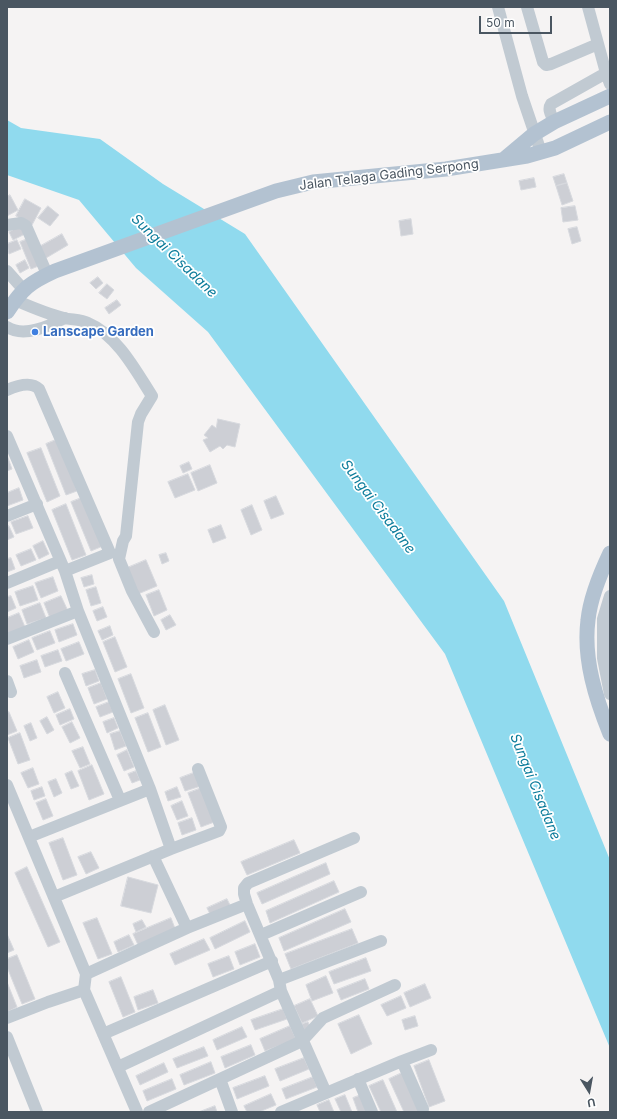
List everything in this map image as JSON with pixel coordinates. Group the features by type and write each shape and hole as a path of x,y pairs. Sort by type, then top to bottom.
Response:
{"main road":[{"name":"Jalan Telaga Gading Serpong","path":"502,160 534,134 554,122 610,96"},
{"name":"Jalan Telaga Gading Serpong","path":"15,300 35,280 51,272 276,191 313,182 446,169 528,156 555,148 610,122"},
{"path":"610,553 603,567 588,620 587,646 594,691 610,734"}],"street":[{"path":"498,7 522,96 541,152"},
{"path":"527,7 543,62 546,65 598,44"},
{"path":"554,122 550,111 551,104 608,79 588,7"},
{"path":"7,226 21,223 26,226 51,272"},
{"path":"7,271 15,300 33,308 65,318 88,322 97,327 122,350 152,396 138,422 126,536 123,541 119,559 132,591 154,632"},
{"path":"7,327 14,331 34,330 49,326 65,318"},
{"path":"7,390 30,385 36,386 39,389 110,553 62,566 7,584"},
{"path":"9,444 37,504 62,566 78,611 150,789 171,849"},
{"path":"7,516 37,504"},
{"path":"610,596 603,620 603,658 610,694"},
{"path":"7,639 78,611"},
{"path":"65,673 120,800"},
{"path":"54,897 153,856 219,831 221,827 198,769"},
{"path":"7,785 86,974 84,990 137,1112"},
{"path":"29,837 150,789"},
{"path":"326,1093 302,1041 280,986 272,961 247,904 244,888 248,883 354,838"},
{"path":"153,856 188,928"},
{"path":"260,935 362,892"},
{"path":"86,974 188,928 247,904"},
{"path":"118,1067 280,986 381,941"},
{"path":"103,1034 272,961"},
{"path":"149,1112 302,1041 324,1018 395,985"},
{"path":"7,1018 84,990"},
{"path":"7,1037 37,1112"},
{"path":"281,1112 431,1050"},
{"path":"402,1061 423,1109"},
{"path":"220,1079 232,1112"},
{"path":"358,1079 372,1112"}],"water":[{"name":"Sungai Cisadane","path":"7,120 21,128 100,139 163,184 245,234 504,601 610,860 610,1048 445,654 208,332 136,268 79,200 7,175"}],"building":[{"path":"564,174 567,183 556,186 553,177"},
{"path":"534,178 536,187 521,190 519,181"},
{"path":"567,183 573,201 562,205 556,186"},
{"path":"10,195 18,210 7,216 7,197"},
{"path":"25,199 41,208 32,225 16,216"},
{"path":"48,206 59,215 50,226 38,218"},
{"path":"575,206 578,220 563,222 561,208"},
{"path":"411,219 413,234 401,236 399,221"},
{"path":"21,226 25,234 13,240 9,232"},
{"path":"577,227 581,241 572,244 568,229"},
{"path":"62,234 68,245 46,258 39,247"},
{"path":"30,238 41,265 31,269 20,242"},
{"path":"17,240 21,249 9,254 7,244"},
{"path":"25,260 29,268 20,273 16,265"},
{"path":"98,277 103,283 96,289 90,283"},
{"path":"107,284 114,290 107,299 99,293"},
{"path":"117,300 121,305 109,314 105,308"},
{"path":"218,419 240,424 235,447 227,445 223,449 220,446 210,452 203,440 208,438 204,435 212,425 216,428"},
{"path":"58,439 77,491 66,495 46,444"},
{"path":"41,448 60,496 47,502 27,453"},
{"path":"8,458 12,469 7,471 7,459"},
{"path":"189,462 192,469 183,473 180,466"},
{"path":"210,465 217,483 198,491 191,473"},
{"path":"188,474 195,490 175,498 168,482"},
{"path":"19,488 23,500 7,506 7,493"},
{"path":"276,496 284,514 271,519 264,501"},
{"path":"84,497 103,546 91,551 71,502"},
{"path":"66,504 86,555 72,560 52,510"},
{"path":"252,505 262,530 251,535 241,510"},
{"path":"28,516 33,528 16,534 11,522"},
{"path":"221,525 226,538 213,543 208,530"},
{"path":"9,526 14,537 7,540 7,527"},
{"path":"43,541 49,554 39,559 33,546"},
{"path":"31,549 36,560 21,566 16,555"},
{"path":"166,553 169,561 162,564 159,555"},
{"path":"11,558 15,569 7,572 7,559"},
{"path":"146,560 157,586 138,594 127,568"},
{"path":"92,575 94,584 84,587 81,578"},
{"path":"53,577 58,591 41,598 35,583"},
{"path":"33,586 38,600 20,606 15,592"},
{"path":"96,587 101,603 91,606 86,590"},
{"path":"159,590 167,610 154,616 146,595"},
{"path":"11,596 16,608 7,612 7,597"},
{"path":"61,596 68,611 50,618 44,603"},
{"path":"40,603 46,618 27,624 22,610"},
{"path":"103,607 107,617 97,621 93,611"},
{"path":"19,613 25,627 8,634 7,618"},
{"path":"170,615 176,625 166,630 161,620"},
{"path":"73,624 77,635 59,642 55,630"},
{"path":"110,626 113,635 102,640 98,631"},
{"path":"50,631 55,643 37,650 32,638"},
{"path":"115,637 127,667 115,672 103,642"},
{"path":"29,640 34,652 18,659 13,647"},
{"path":"79,642 84,654 66,661 61,649"},
{"path":"58,650 62,661 45,667 41,656"},
{"path":"37,660 41,672 24,678 20,666"},
{"path":"95,670 99,681 86,686 82,674"},
{"path":"131,674 144,708 131,713 118,679"},
{"path":"101,683 107,699 94,704 88,688"},
{"path":"58,692 65,708 54,713 47,697"},
{"path":"109,702 113,712 100,717 96,707"},
{"path":"165,705 179,740 166,745 153,710"},
{"path":"70,709 74,719 60,725 56,715"},
{"path":"9,712 17,731 7,735 7,713"},
{"path":"148,713 161,747 148,752 135,718"},
{"path":"47,717 54,730 47,734 40,721"},
{"path":"114,718 118,728 107,733 103,722"},
{"path":"72,722 80,738 70,743 62,727"},
{"path":"31,723 37,738 30,741 24,726"},
{"path":"120,731 126,746 115,750 110,734"},
{"path":"20,733 30,760 18,764 8,738"},
{"path":"83,747 90,764 80,768 72,751"},
{"path":"127,750 134,767 124,771 117,755"},
{"path":"92,765 104,794 89,800 78,771"},
{"path":"33,768 39,784 28,788 21,773"},
{"path":"72,771 79,786 71,789 65,774"},
{"path":"136,771 140,780 132,783 128,774"},
{"path":"196,772 201,786 185,791 180,778"},
{"path":"56,779 62,793 54,797 48,782"},
{"path":"42,787 45,796 34,800 31,791"},
{"path":"177,787 181,797 168,801 165,792"},
{"path":"204,787 217,821 201,827 188,793"},
{"path":"46,799 53,816 43,820 36,803"},
{"path":"182,801 188,816 177,820 171,806"},
{"path":"192,818 196,830 182,835 178,823"},
{"path":"63,838 77,875 63,880 49,843"},
{"path":"294,840 300,853 247,875 241,862"},
{"path":"91,852 99,868 86,874 78,857"},
{"path":"326,863 330,874 262,904 257,893"},
{"path":"27,867 60,942 48,947 15,873"},
{"path":"128,877 158,885 151,913 121,906"},
{"path":"334,881 339,892 270,923 266,911"},
{"path":"227,899 231,907 211,916 207,908"},
{"path":"345,909 351,922 284,951 279,938"},
{"path":"97,918 112,954 98,959 83,923"},
{"path":"171,918 176,931 139,947 133,934"},
{"path":"142,920 146,927 136,932 133,924"},
{"path":"245,921 250,932 215,949 210,938"},
{"path":"352,929 358,943 291,969 285,954"},
{"path":"7,934 14,950 7,953"},
{"path":"129,935 134,945 118,952 114,942"},
{"path":"204,939 210,950 175,965 170,954"},
{"path":"255,944 260,957 240,965 235,952"},
{"path":"17,955 35,999 22,1004 7,967 7,959"},
{"path":"229,956 234,969 213,977 208,964"},
{"path":"366,958 371,971 334,984 329,972"},
{"path":"326,976 333,993 312,1001 306,985"},
{"path":"121,977 135,1012 123,1017 109,982"},
{"path":"365,979 369,989 341,1000 337,990"},
{"path":"7,982 17,1007 7,1012"},
{"path":"425,984 431,998 410,1007 404,993"},
{"path":"153,990 158,1003 138,1010 134,997"},
{"path":"401,996 406,1008 387,1016 381,1005"},
{"path":"310,999 318,1016 302,1023 294,1006"},
{"path":"283,1009 287,1019 255,1030 251,1020"},
{"path":"359,1015 372,1044 351,1054 338,1024"},
{"path":"415,1016 418,1026 405,1030 402,1020"},
{"path":"308,1022 311,1029 305,1032 302,1024"},
{"path":"290,1026 296,1039 265,1051 260,1039"},
{"path":"242,1027 247,1037 217,1050 213,1040"},
{"path":"251,1045 255,1055 225,1068 221,1057"},
{"path":"204,1047 208,1056 177,1068 173,1059"},
{"path":"304,1058 309,1069 280,1081 275,1069"},
{"path":"429,1060 445,1101 429,1107 414,1066"},
{"path":"211,1062 215,1073 184,1085 180,1075"},
{"path":"164,1063 168,1072 140,1085 136,1076"},
{"path":"404,1072 421,1110 417,1112 404,1112 389,1079"},
{"path":"265,1076 269,1086 237,1099 233,1088"},
{"path":"313,1077 317,1087 286,1099 282,1089"},
{"path":"172,1079 176,1089 147,1101 143,1091"},
{"path":"383,1080 397,1112 381,1112 369,1086"},
{"path":"271,1094 276,1105 259,1112 247,1112 244,1106"},
{"path":"345,1095 352,1112 341,1112 335,1099"},
{"path":"361,1095 367,1111 365,1112 358,1112 353,1098"},
{"path":"329,1100 334,1112 320,1112 317,1105"},
{"path":"215,1106 217,1112 199,1112"}],"place":[{"name":"Lanscape Garden","path":"35,332"}]}
